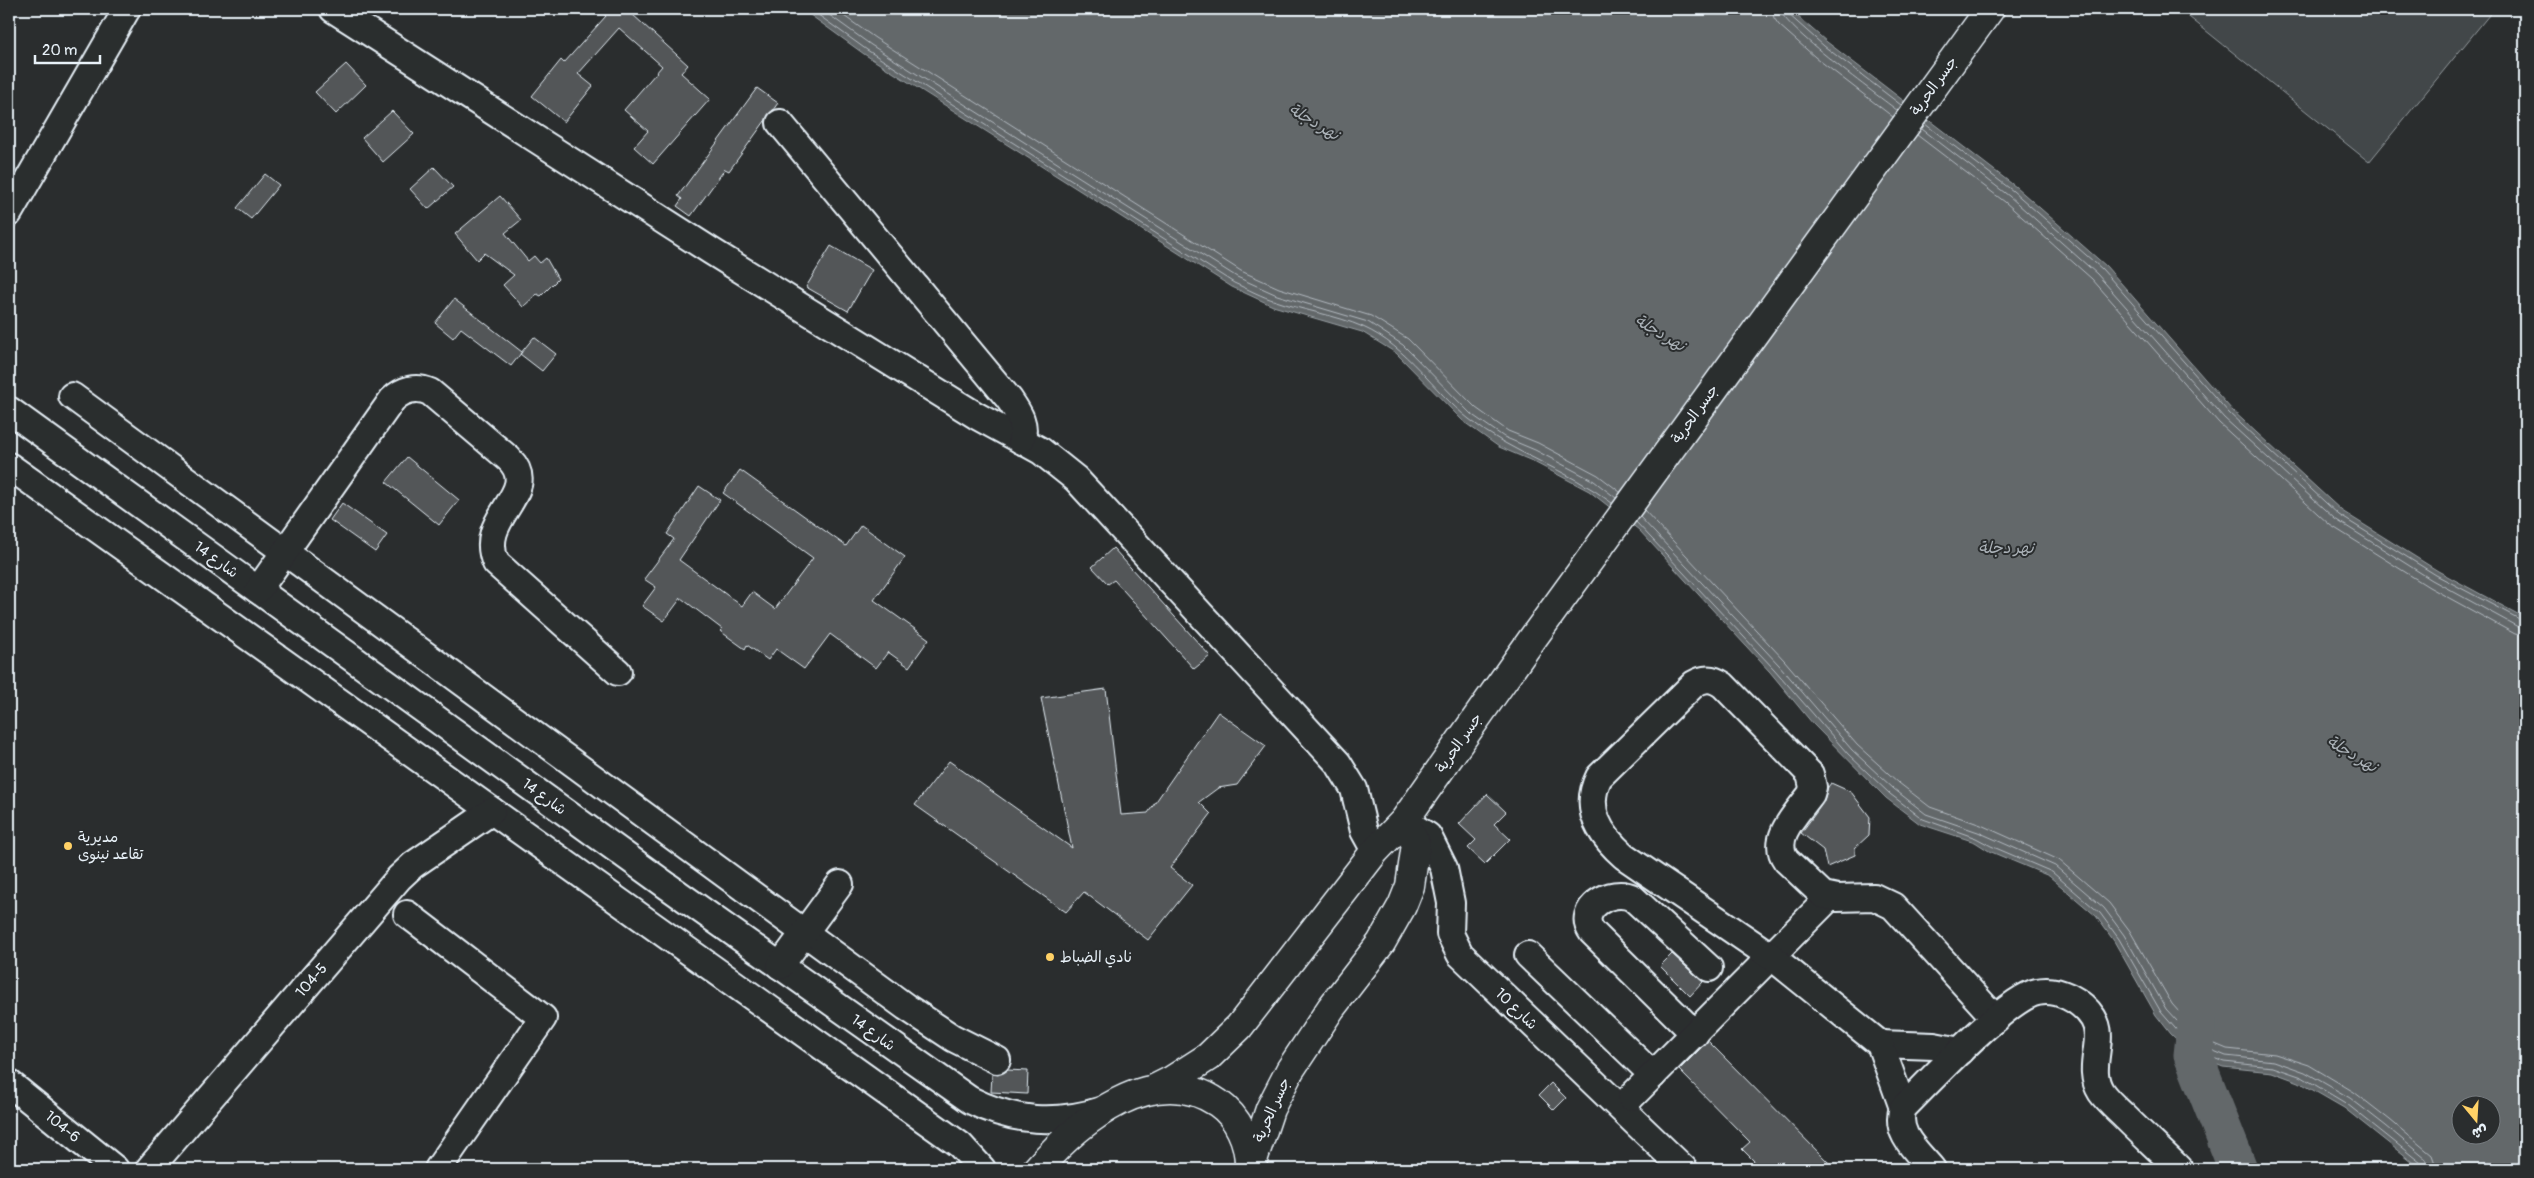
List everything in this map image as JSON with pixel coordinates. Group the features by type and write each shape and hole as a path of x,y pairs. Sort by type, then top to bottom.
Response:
{"main road":[{"name":"جسر الحرية","path":"1152,1090 1172,1080 1208,1057 1239,1027 1375,851 1404,821 1533,638 1990,9"},
{"name":"جسر الحرية","path":"1250,1169 1264,1123 1286,1077 1331,1008 1385,937 1402,906 1411,879 1416,844 1404,821"},
{"path":"1037,1169 1062,1142 1102,1110 1126,1098 1152,1090 1171,1088 1189,1089 1207,1095 1235,1119 1244,1135 1249,1153 1250,1169"}],"street":[{"path":"9,213 127,9"},
{"path":"333,9 711,251 984,420 1041,451 1076,479 1338,763 1354,789 1364,831 1375,851"},
{"path":"780,123 999,386 1022,419 1024,433 1021,440"},
{"path":"258,590 392,400 403,391 424,390 430,392 502,453 518,470 520,477 517,490 493,532 491,546 496,563 618,672"},
{"path":"72,396 906,1007 953,1038 997,1060"},
{"name":"شارع 14","path":"9,410 666,885 931,1075 970,1100 1012,1117 1058,1120 1081,1117 1102,1110"},
{"path":"9,466 960,1145 982,1169"},
{"path":"1932,1169 1905,1136 1900,1122 1903,1108 1880,1044 1772,957 1624,856 1608,840 1593,814 1592,795 1599,777 1604,770 1701,680 1717,680 1810,774 1813,787 1810,794 1783,834 1780,847 1786,860 1817,891 1830,897 1864,896 1879,899 1893,906 1996,1019"},
{"name":"104-5","path":"149,1169 399,878 422,859 492,811"},
{"name":"شارع 10","path":"1404,821 1428,836 1444,868 1451,903 1450,934 1455,948 1550,1043 1689,1163"},
{"path":"666,885 689,849"},
{"path":"780,966 840,884"},
{"path":"1695,1034 1592,932 1588,923 1590,912 1605,897 1612,894 1627,895 1633,898 1709,968"},
{"path":"1631,1097 1830,897"},
{"path":"407,914 543,1018 438,1169"},
{"path":"1528,955 1653,1075"},
{"path":"1903,1108 1960,1051 1996,1019 2028,995 2046,991 2063,994 2088,1012 2098,1032 2094,1071 2101,1092 2179,1169"},
{"path":"1550,1043 1562,1037 1571,1039 1631,1097 1689,1163"},
{"path":"931,1075 953,1038"},
{"path":"1880,1044 1934,1046 1960,1051"},
{"name":"104-6","path":"9,1083 115,1169"}],"shaded area":[{"path":"2179,9 2494,9 2369,162"}],"water":[{"name":"نهر دجلة","path":"802,9 1789,9 1827,42 2016,187 2106,266 2232,410 2342,511 2438,571 2525,618 2525,1169 2421,1169 2344,1108 2299,1082 2272,1072 2223,1067 2193,1055 2171,1034 2156,1015 2114,941 2096,916 2049,876 1989,851 1975,842 1920,824 1886,798 1813,724 1770,672 1639,530 1589,491 1530,460 1499,447 1464,422 1396,353 1362,332 1273,306 1232,287 864,54"}],"building":[{"path":"598,9 637,9 632,14 688,65 681,73 710,99 653,164 634,147 648,131 624,110 662,66 619,28 578,74 593,86 564,122 532,96 561,60 564,63 606,16"},
{"path":"346,64 366,85 336,114 315,92"},
{"path":"757,88 778,103 729,171 725,169 691,216 677,206 682,199 678,196"},
{"path":"392,111 414,134 383,162 362,138"},
{"path":"434,167 453,187 428,209 410,189"},
{"path":"265,174 279,185 251,219 237,208"},
{"path":"500,196 521,220 505,233 528,261 534,256 540,263 546,258 558,279 541,296 537,294 523,307 503,285 514,275 484,253 477,260 455,234"},
{"path":"831,246 872,270 848,311 806,287"},
{"path":"454,299 522,352 511,366 461,328 453,338 435,323"},
{"path":"534,337 556,354 542,371 520,354"},
{"path":"407,457 459,500 439,525 386,482"},
{"path":"740,470 846,546 861,525 905,557 874,600 929,639 909,667 888,652 876,668 830,634 804,669 776,649 768,660 747,645 745,649 720,631 722,629 681,598 664,621 642,606 656,587 644,579 674,539 667,534 699,486 720,500 679,560 742,606 752,592 775,609 813,558 723,493"},
{"path":"342,503 387,535 375,552 330,520"},
{"path":"1113,548 1210,656 1194,669 1114,580 1108,584 1092,567"},
{"path":"1106,689 1121,815 1148,813 1218,712 1266,746 1237,785 1218,788 1199,802 1211,814 1170,868 1192,885 1148,940 1084,892 1066,912 915,805 949,761 1072,848 1041,698"},
{"path":"1831,783 1851,792 1870,817 1869,835 1855,848 1855,855 1827,867 1823,850 1801,833 1823,803"},
{"path":"1487,794 1506,812 1494,824 1510,839 1485,864 1468,848 1476,840 1459,824"},
{"path":"1672,954 1703,982 1690,996 1660,966"},
{"path":"1708,1041 1835,1169 1790,1169 1783,1162 1776,1169 1762,1169 1742,1149 1750,1142 1679,1070"},
{"path":"1007,1070 1028,1071 1027,1094 991,1092 992,1074 998,1075"},
{"path":"1551,1083 1566,1098 1554,1110 1539,1095"}],"waterway":[{"path":"2199,1001 2193,1055 2238,1169"}],"place":[{"name":"مديرية تقاعد نينوى","path":"68,846"},
{"name":"نادي الضباط","path":"1050,957"}]}
